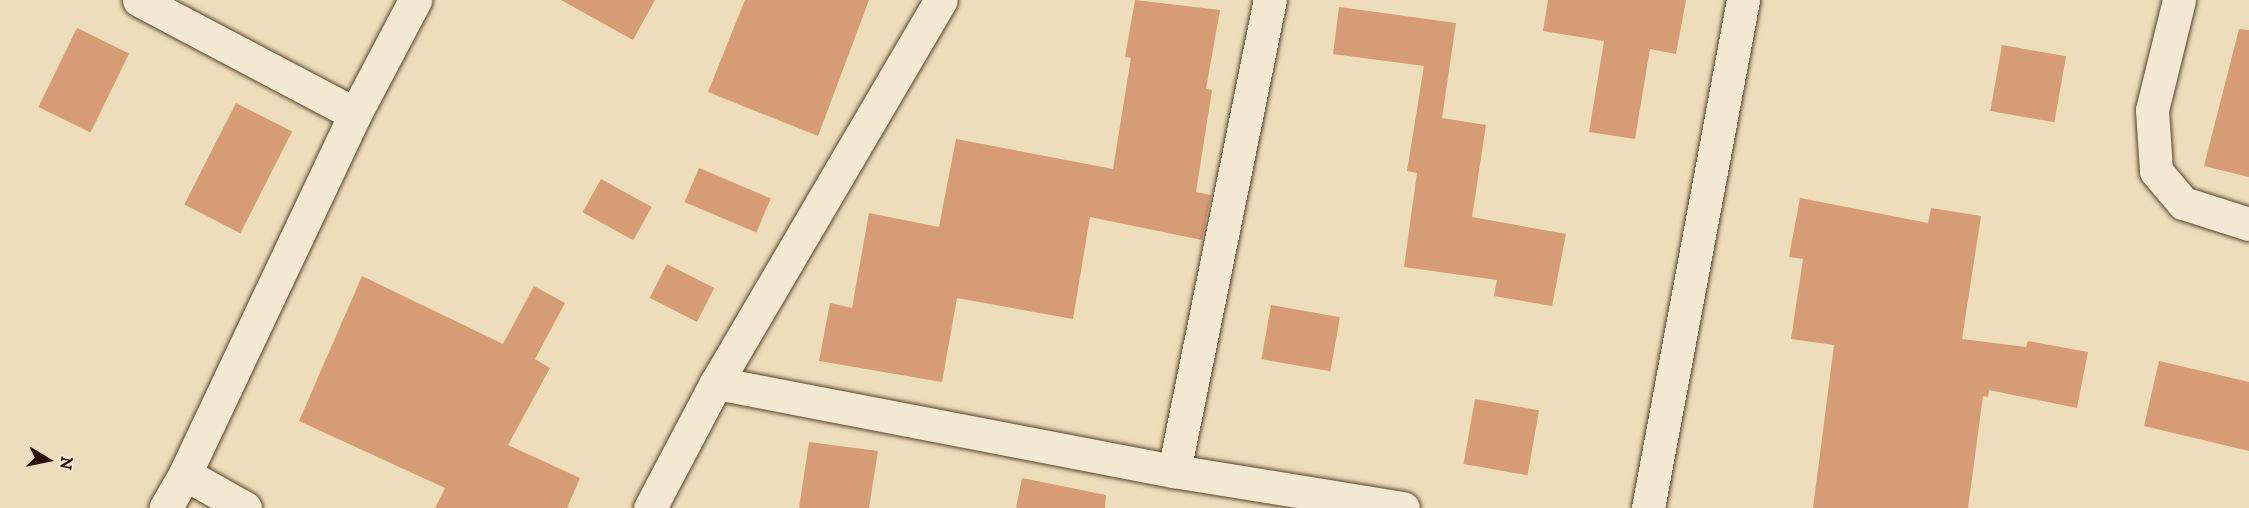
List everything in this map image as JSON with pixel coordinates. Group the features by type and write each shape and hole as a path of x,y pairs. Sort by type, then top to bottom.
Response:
{"street":[{"path":"139,0 355,114"},
{"path":"165,508 185,474 355,114 415,0"},
{"path":"650,508 716,383 941,0"},
{"path":"1174,471 1270,0"},
{"path":"1648,508 1743,0"},
{"path":"2179,0 2151,110 2156,171 2183,203 2249,224"},
{"path":"716,383 1174,471 1402,508"},
{"path":"185,474 245,508"}],"building":[{"path":"561,0 655,0 633,40"},
{"path":"745,0 869,0 818,136 708,92"},
{"path":"1135,0 1220,10 1206,89 1212,90 1196,192 1211,195 1202,240 1090,217 1073,319 957,298 942,382 819,361 830,303 852,308 869,213 939,227 956,139 1113,169 1131,58 1125,57"},
{"path":"1548,0 1686,0 1676,54 1650,49 1635,139 1589,132 1604,41 1543,31"},
{"path":"1339,7 1456,23 1442,118 1486,125 1472,217 1566,234 1552,306 1494,296 1497,280 1404,267 1417,173 1407,171 1424,66 1333,54"},
{"path":"77,28 129,53 91,133 38,107"},
{"path":"2239,29 2249,30 2249,177 2204,166"},
{"path":"2002,45 2066,56 2054,122 1990,111"},
{"path":"236,103 292,132 240,233 184,205"},
{"path":"699,168 771,198 756,233 685,202"},
{"path":"601,179 652,207 633,240 583,212"},
{"path":"1800,198 1928,223 1931,208 1981,216 1962,339 2026,347 2028,341 2088,352 2077,408 1989,390 1988,397 1983,396 1968,508 1813,508 1834,345 1791,339 1803,259 1789,257"},
{"path":"667,264 714,288 697,322 650,298"},
{"path":"362,276 503,344 534,286 565,303 535,359 550,368 508,445 580,478 567,508 435,508 445,488 299,421"},
{"path":"1271,305 1340,317 1330,371 1261,359"},
{"path":"2159,361 2249,382 2249,451 2144,426"},
{"path":"1475,399 1539,410 1528,475 1464,464"},
{"path":"809,442 878,451 869,508 799,508"},
{"path":"1022,478 1106,495 1105,508 1016,508"}]}
